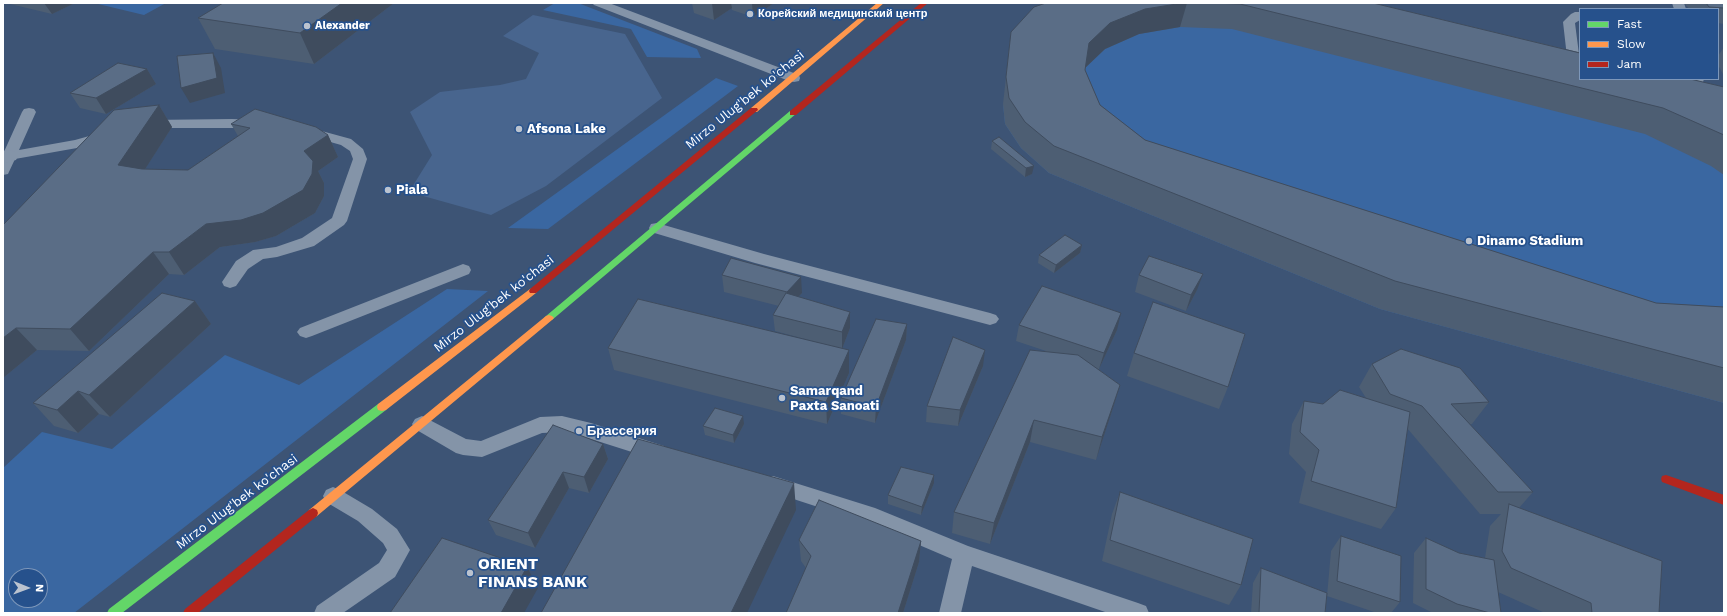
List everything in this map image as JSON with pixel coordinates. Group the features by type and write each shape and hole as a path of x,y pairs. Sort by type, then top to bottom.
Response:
{"main road":[{"name":"Mirzo Ulug'bek ko'chasi","path":"113,613 520,302 639,203 794,78 881,3"},
{"path":"189,613 422,424 925,3"},
{"path":"1666,480 1724,500"}],"lane":[{"path":"598,3 794,78"},
{"path":"1558,54 1577,58 1569,22 1574,16 1579,16"},
{"path":"1677,80 1690,80"},
{"path":"5,161 29,112"},
{"path":"5,161 156,123 232,123 268,125"},
{"path":"230,282 242,266 259,254 276,252 308,242 339,220 360,159 356,149 346,142 296,128"},
{"path":"657,228 761,259 990,319"},
{"path":"306,332 464,270"},
{"path":"422,424 463,447 482,449 540,425 562,424 590,431 677,458"},
{"path":"758,480 875,517 964,554 1138,613"},
{"path":"325,613 387,570 399,550 390,536 365,515 333,496"},
{"path":"950,613 964,554"}],"shaded area":[{"path":"94,3 166,3 144,15"},
{"path":"555,3 578,3 697,49 701,58 647,57 631,29 543,10"},
{"name":"Dinamo Stadium","path":"1130,3 1724,120 1724,403 1380,309 1049,173 1021,148 1005,124 1003,104"},
{"name":"Afsona Lake","path":"533,15 625,34 662,98 546,186 491,215 409,192 432,155 410,112 440,92 500,85 526,79 539,53 503,36"},
{"path":"716,78 738,86 548,229 508,228"},
{"path":"447,289 488,291 74,613 3,613 3,468 42,432 112,449 225,355 299,385"}],"building":[{"path":"223,3 342,3 300,33 198,18"},
{"path":"1046,3 1183,3 1145,9 1110,23 1089,43 1085,70 1100,105 1145,140 1656,303 1724,307 1724,368 1395,281 1054,146 1025,122 1009,98 1006,77 1011,32 1034,7"},
{"path":"1212,3 1373,3 1579,53 1579,80 1694,80 1724,87 1724,135 1663,108 1240,4"},
{"path":"1706,3 1724,3 1724,8 1709,7"},
{"path":"213,53 217,78 181,88 177,56"},
{"path":"118,63 147,69 96,98 70,93"},
{"path":"159,105 118,165 142,169 188,170 250,128 231,124 255,109 316,127 328,135 304,151 313,161 312,174 303,190 263,213 241,220 206,224 169,252 153,252 70,329 16,328 3,338 3,225 114,110"},
{"path":"999,137 1034,166 1026,168 992,141"},
{"path":"1065,235 1082,245 1056,265 1039,255"},
{"path":"1149,256 1203,274 1191,295 1139,275"},
{"path":"731,258 801,277 787,292 722,275"},
{"path":"1042,286 1121,313 1104,353 1019,325"},
{"path":"162,293 195,301 89,395 78,391 57,410 33,403"},
{"path":"786,293 850,312 842,332 773,315"},
{"path":"638,299 849,350 826,402 608,348"},
{"path":"1153,302 1245,334 1228,387 1134,353"},
{"path":"876,319 907,324 876,407 841,398"},
{"path":"953,337 985,350 960,410 927,406"},
{"path":"1401,349 1460,368 1489,402 1451,404 1533,492 1498,492 1422,406 1390,394 1372,364"},
{"path":"1030,350 1078,355 1120,385 1102,437 1034,420 994,523 954,512"},
{"path":"1340,390 1410,412 1396,508 1311,481 1319,450 1300,432 1304,401 1323,404"},
{"path":"715,408 743,416 733,435 703,426"},
{"path":"553,425 603,444 584,477 563,472 528,533 488,520"},
{"path":"638,439 794,483 731,613 541,613"},
{"path":"901,467 934,475 922,507 888,495"},
{"path":"1120,492 1253,539 1241,585 1110,540"},
{"path":"819,500 921,541 898,613 786,613 811,556 799,540"},
{"path":"1509,504 1662,561 1659,613 1592,613 1591,603 1511,568 1502,551"},
{"path":"1341,536 1401,556 1400,602 1337,581"},
{"path":"442,538 527,567 501,613 390,613"},
{"path":"1426,538 1459,553 1494,560 1501,613 1490,613 1457,604 1426,589"},
{"path":"1261,568 1327,593 1325,613 1259,613"}],"traffic: fast":[{"path":"549,318 793,113"},
{"path":"113,613 382,407"}],"traffic: slow":[{"path":"754,110 881,3"},
{"path":"382,407 533,291"},
{"path":"313,513 549,318"}],"traffic: jam":[{"path":"793,113 925,3"},
{"path":"533,291 754,110"},
{"path":"1666,479 1724,500"},
{"path":"189,613 313,513"}],"place":[{"name":"Корейский медицинский центр","path":"750,14"},
{"name":"Alexander","path":"307,26"},
{"name":"Afsona Lake","path":"519,129"},
{"name":"Piala","path":"388,190"},
{"name":"Dinamo Stadium","path":"1469,241"},
{"name":"Samarqand Paxta Sanoati","path":"782,398"},
{"name":"Брассерия","path":"579,431"},
{"name":"ORIENT FINANS BANK","path":"470,573"}]}
